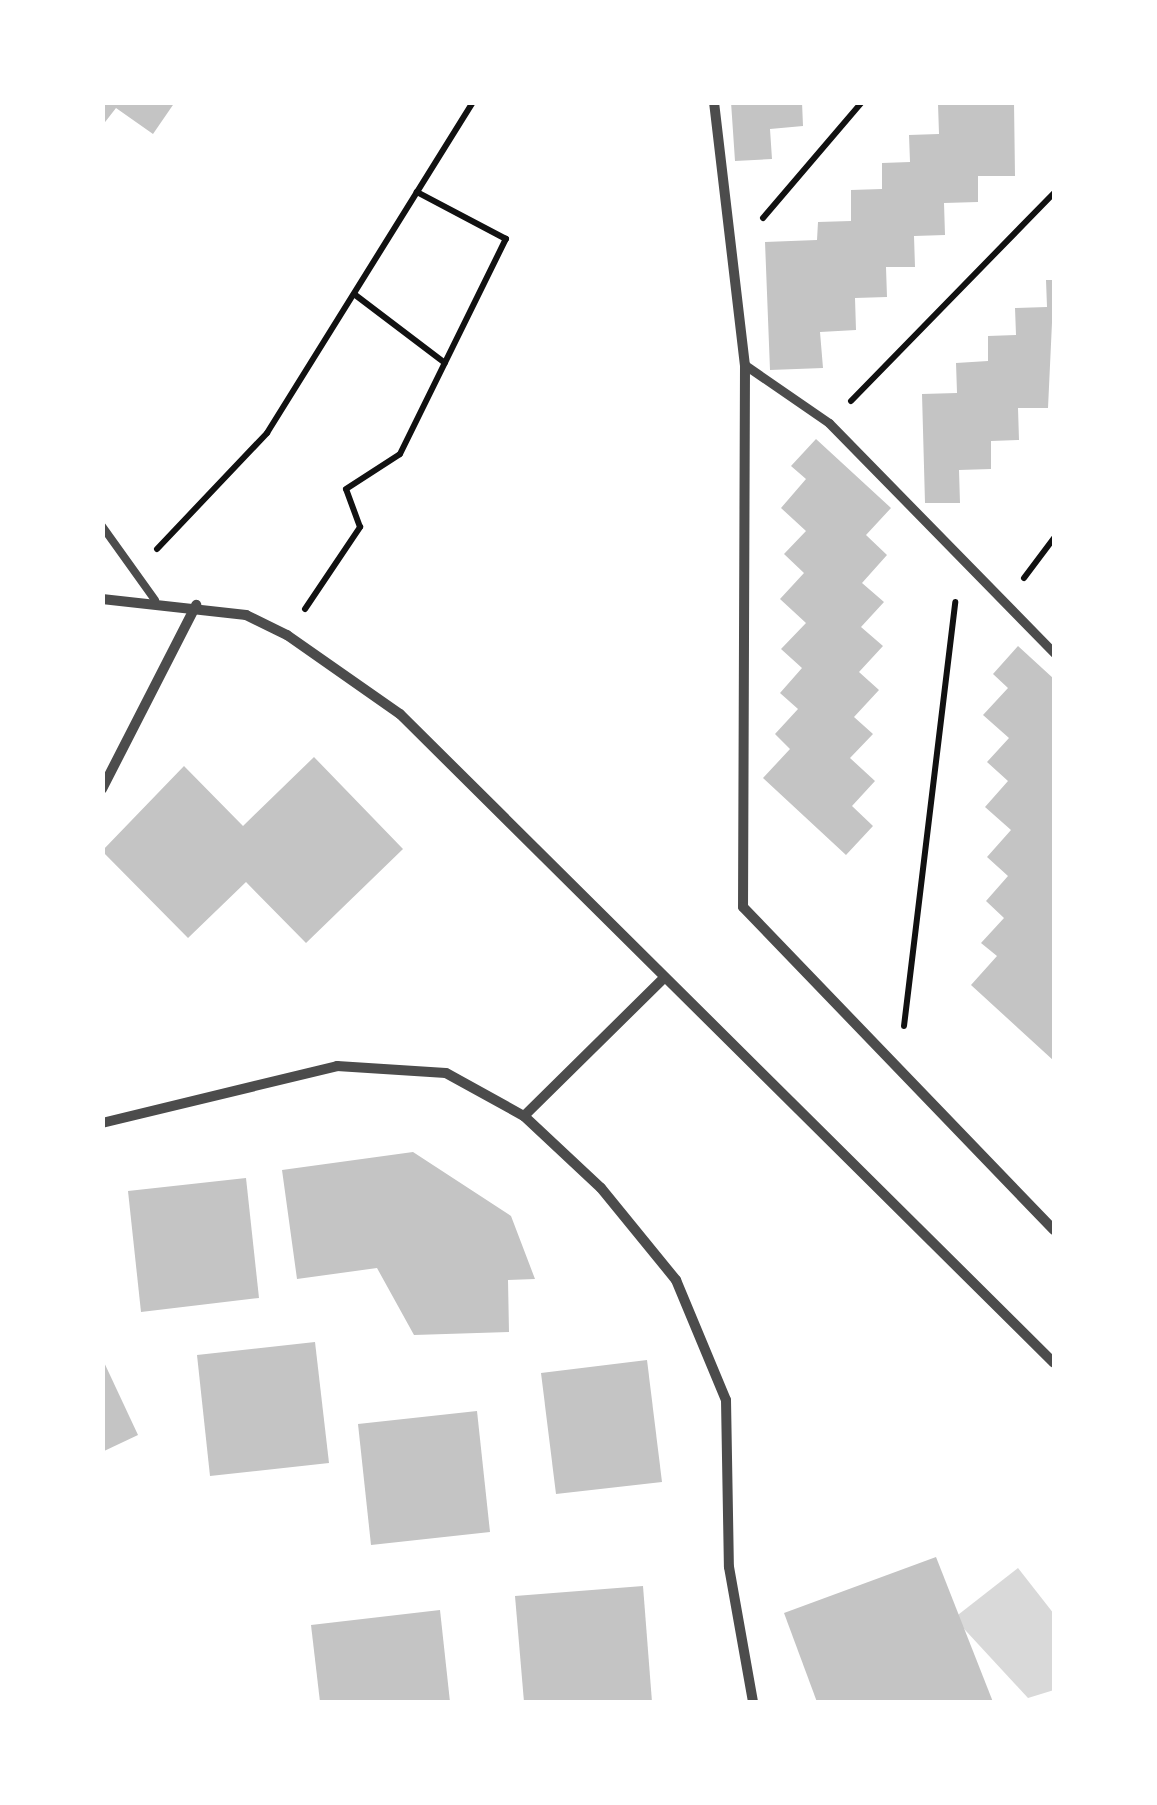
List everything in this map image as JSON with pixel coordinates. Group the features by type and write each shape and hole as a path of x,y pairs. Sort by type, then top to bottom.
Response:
{"street":[{"path":"714,102 745,364 743,907 1054,1230"},
{"path":"745,364 829,423 1054,653"},
{"path":"102,599 155,600 246,615 288,634 400,714 1054,1363"},
{"path":"102,789 196,606"},
{"path":"524,1116 664,978"},
{"path":"102,1122 337,1066 446,1073 524,1116 601,1188 676,1280 726,1400 729,1567 753,1702"}],"lane":[{"path":"102,526 155,600"}],"path":[{"path":"134,573 266,433 473,102"},
{"path":"730,257 862,102"},
{"path":"288,634 360,527 346,488 400,454 506,239 417,192"},
{"path":"829,423 1054,193"},
{"path":"354,294 445,363"},
{"path":"1006,602 1054,538"},
{"path":"898,1072 960,557"}],"shaded area":[{"path":"1018,1568 1054,1614 1054,1690 1028,1698 954,1618"}],"building":[{"path":"102,102 175,102 153,134 116,108 102,126"},
{"path":"731,102 802,102 803,126 770,129 772,159 735,161"},
{"path":"1014,102 1015,176 978,176 978,202 944,203 945,235 914,236 915,267 886,267 887,297 855,298 856,330 820,332 823,368 770,370 765,242 817,240 818,222 851,221 851,190 882,189 882,163 910,162 909,135 939,134 938,104"},
{"path":"1046,280 1054,280 1048,408 1018,408 1019,440 991,441 991,469 959,470 960,503 925,503 922,394 957,393 956,363 988,361 988,336 1016,335 1015,308 1047,307"},
{"path":"816,439 891,508 866,535 887,555 862,583 884,602 861,627 883,646 859,672 879,690 854,717 873,734 850,758 875,781 852,806 873,826 846,855 763,778 790,749 775,734 798,709 780,693 802,668 781,649 806,623 780,599 804,573 784,554 806,531 781,508 806,479 791,466"},
{"path":"1018,646 1054,679 1054,1061 971,985 997,956 981,943 1004,918 986,901 1008,876 987,857 1011,830 985,807 1008,781 987,762 1009,738 983,715 1008,688 993,674"},
{"path":"314,757 403,849 306,943 246,882 188,938 102,851 184,766 243,826"},
{"path":"413,1152 511,1216 535,1279 508,1280 509,1332 414,1335 377,1268 297,1279 282,1170"},
{"path":"246,1178 259,1298 141,1312 128,1191"},
{"path":"315,1342 329,1463 210,1476 197,1355"},
{"path":"102,1358 138,1435 102,1452"},
{"path":"647,1360 662,1482 556,1494 541,1373"},
{"path":"477,1411 490,1532 371,1545 358,1424"},
{"path":"936,1557 993,1702 817,1702 784,1613"},
{"path":"643,1586 652,1702 524,1702 515,1596"},
{"path":"440,1610 450,1702 320,1702 311,1625"}]}
